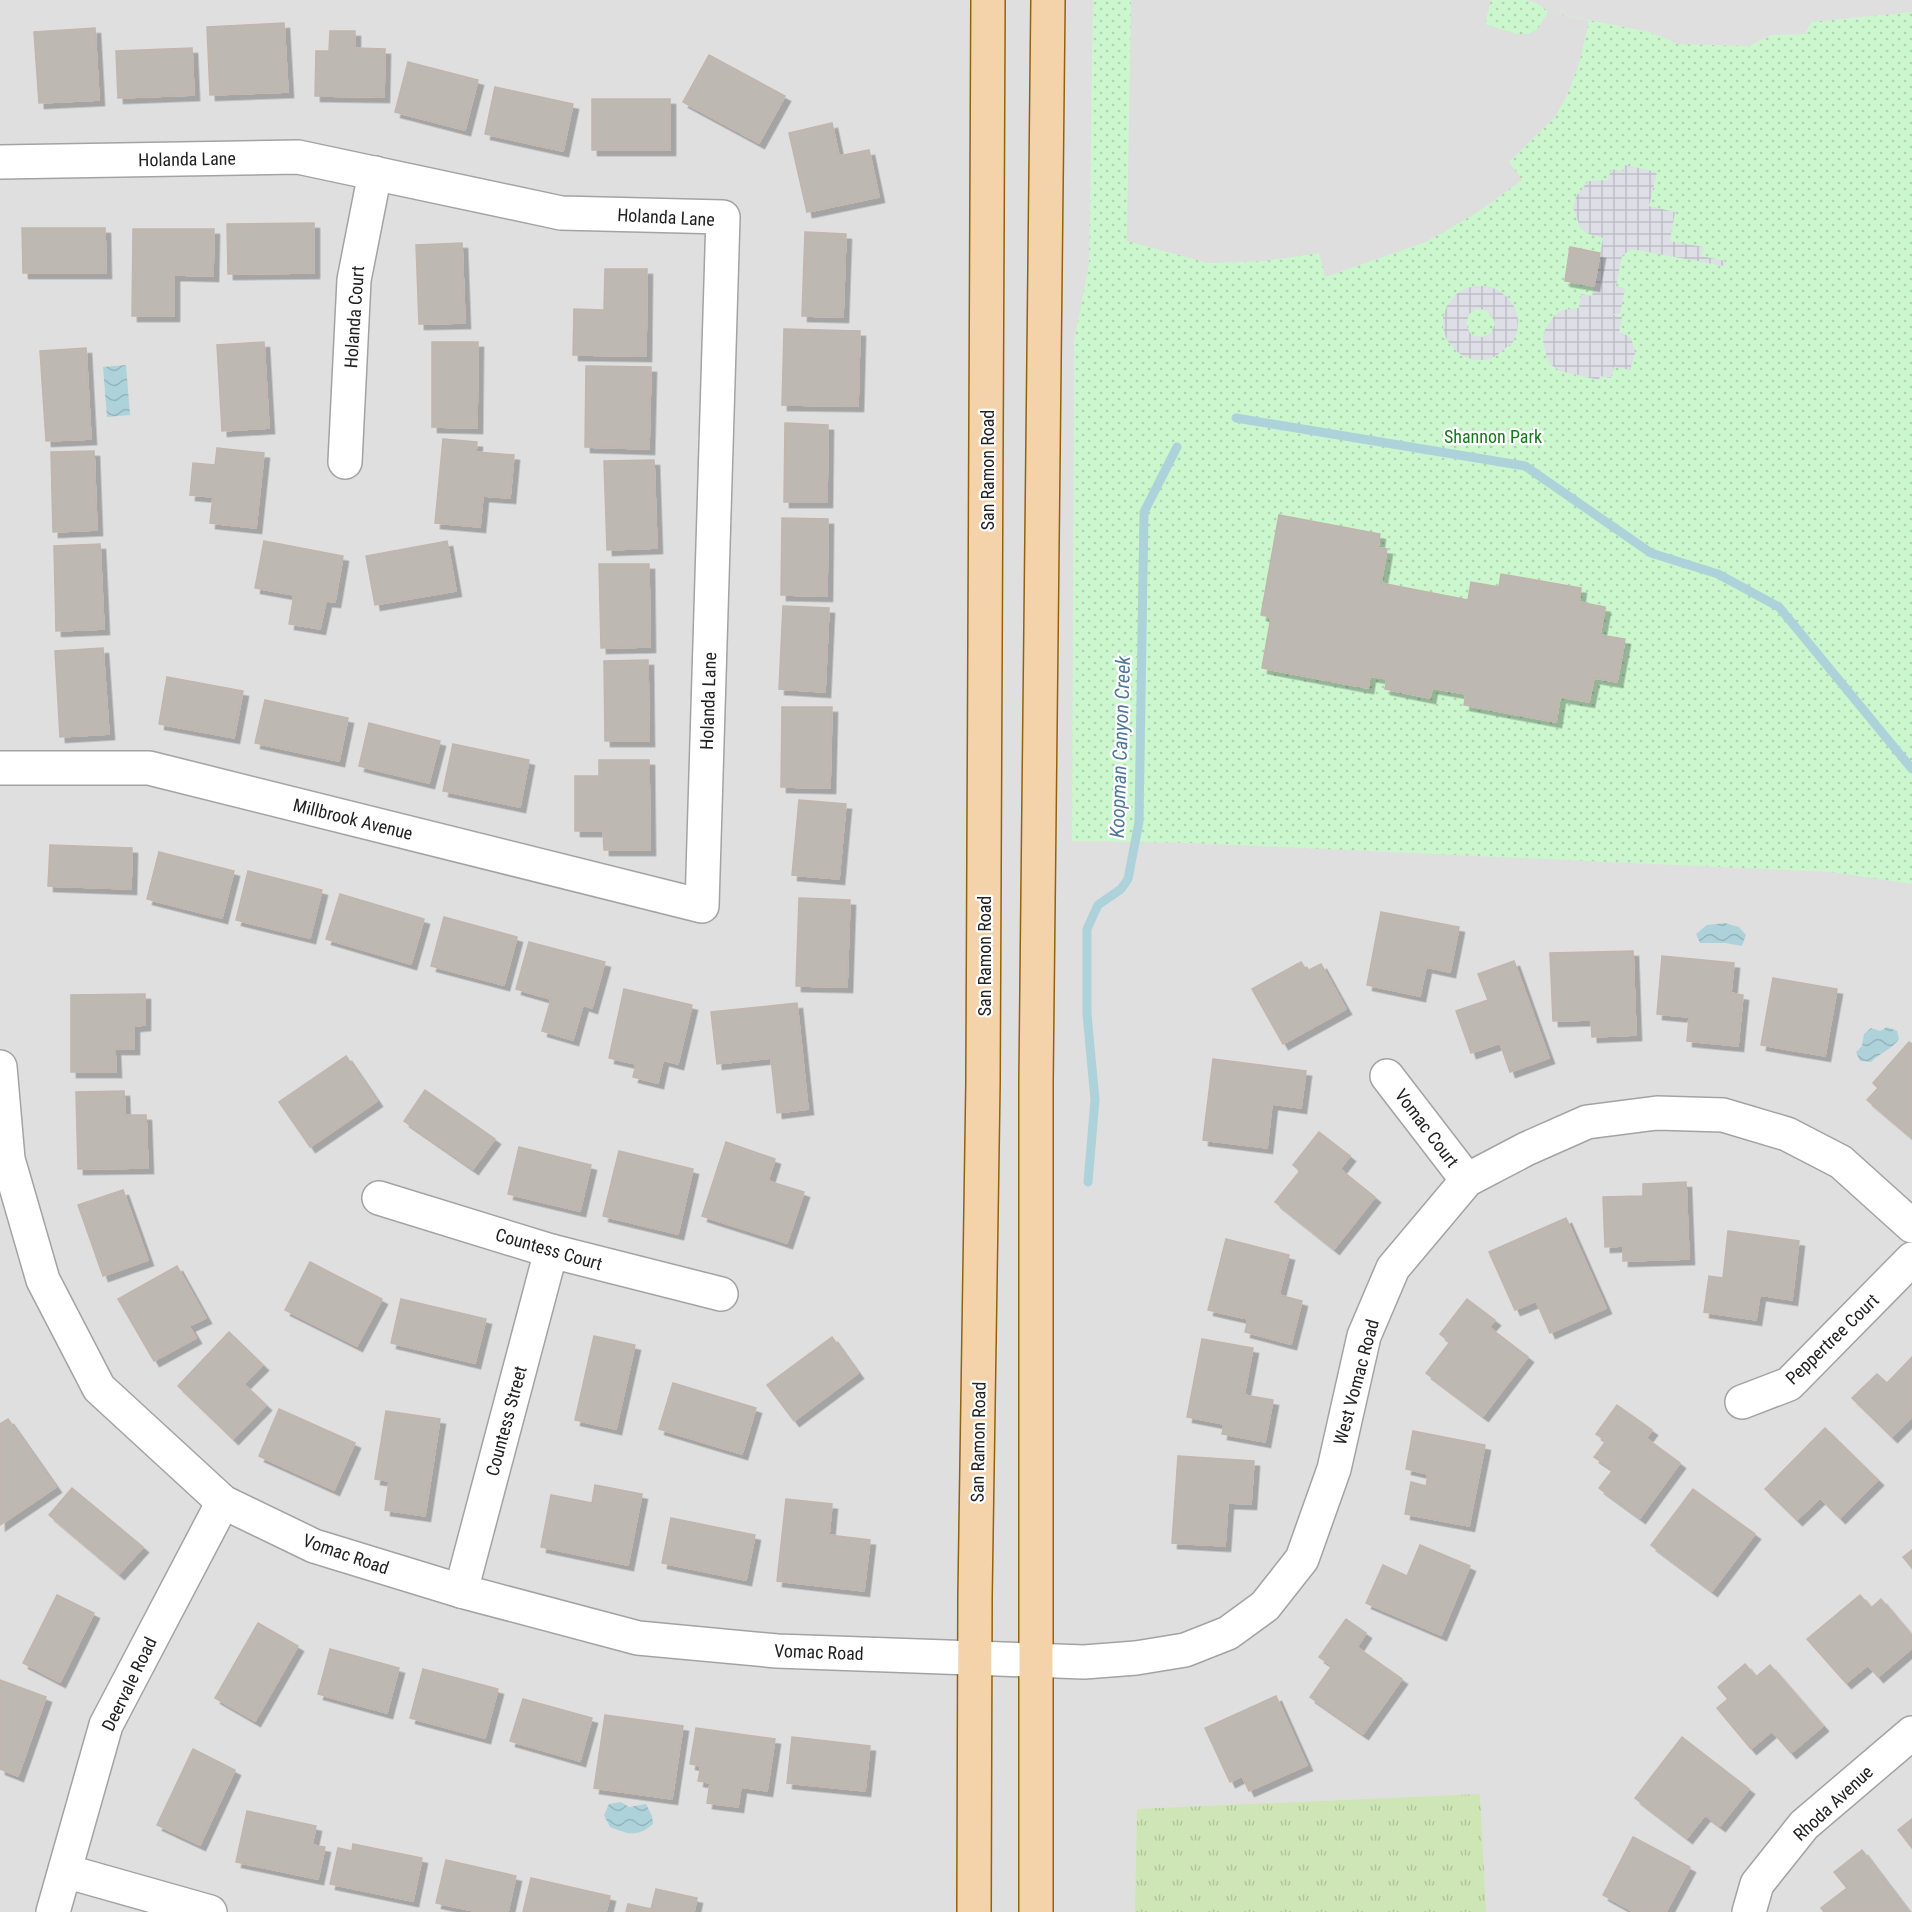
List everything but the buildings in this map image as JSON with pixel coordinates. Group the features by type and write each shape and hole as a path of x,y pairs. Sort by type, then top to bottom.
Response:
{"main road":[{"name":"San Ramon Road","path":"974,1912 975,1658 984,1070 988,0"},
{"path":"1036,1912 1036,1069 1048,0"}],"street":[{"name":"Holanda Lane","path":"0,162 298,157 561,213 723,217 702,906"},
{"name":"Holanda Court","path":"345,462 354,280 375,173"},
{"name":"Millbrook Avenue","path":"0,768 149,768 702,906"},
{"name":"Vomac Road","path":"0,1067 4,1159 43,1280 99,1388 223,1502 314,1546 461,1591 638,1638 777,1651 975,1658"},
{"name":"Vomac Court","path":"1387,1076 1467,1180"},
{"name":"West Vomac Road","path":"975,1658 1095,1661 1136,1658 1185,1650 1228,1633 1264,1606 1302,1558 1334,1469 1364,1336 1393,1268 1467,1180 1526,1149 1587,1122 1657,1113 1723,1115 1787,1134 1841,1162 1912,1226"},
{"name":"Countess Court","path":"379,1198 551,1251 722,1294"},
{"name":"Countess Street","path":"461,1591 551,1251"},
{"name":"Peppertree Court","path":"1742,1402 1789,1384 1912,1259"},
{"name":"Deervale Road","path":"53,1912 106,1725 223,1502"},
{"name":"Rhoda Avenue","path":"1749,1912 1757,1884 1804,1825 1912,1733"},
{"path":"65,1871 210,1912"}],"shaded area":[{"path":"0,0 1912,0 1912,1912 0,1912"},
{"path":"1131,0 1491,0 1485,24 1516,34 1528,34 1537,30 1548,12 1589,21 1579,64 1567,95 1555,117 1509,162 1522,180 1478,212 1426,242 1325,277 1319,253 1265,261 1208,263 1127,241"},
{"path":"1625,165 1657,172 1649,206 1675,212 1670,241 1703,247 1702,256 1725,261 1724,266 1631,249 1622,256 1616,286 1625,288 1620,314 1611,314 1622,317 1619,333 1631,338 1635,353 1630,370 1614,367 1611,378 1600,376 1599,380 1560,371 1550,364 1543,341 1545,329 1555,315 1563,310 1579,308 1581,294 1592,296 1603,238 1581,229 1573,208 1576,197 1588,181 1608,180 1611,169 1623,171"},
{"path":"1487,286 1498,290 1515,308 1518,320 1513,342 1496,356 1486,360 1474,360 1463,356 1447,340 1443,328 1443,317 1447,306 1454,296 1464,289","holes":["1477,309 1486,310 1495,324 1491,333 1483,337 1474,336 1466,324 1469,314"]}],"green space":[{"name":"Shannon Park","path":"1093,0 1526,0 1539,4 1548,12 1649,32 1678,44 1749,46 1771,35 1805,34 1811,22 1912,12 1912,884 1831,872 1192,843 1072,841 1074,341 1089,264"},
{"path":"1480,1794 1486,1912 1135,1912 1137,1809"}],"water":[{"path":"126,365 130,415 107,417 103,367"},
{"path":"1725,923 1739,927 1746,935 1742,946 1700,943 1696,934 1707,925"},
{"path":"1887,1027 1897,1031 1899,1039 1871,1062 1860,1061 1856,1052 1862,1046 1864,1034 1871,1028 1880,1031"},
{"path":"621,1802 629,1807 646,1804 653,1824 637,1833 610,1827 604,1815 609,1804"}],"waterway":[{"name":"Koopman Canyon Creek","path":"1236,418 1525,466 1651,553 1718,574 1779,607 1912,769"},
{"name":"Koopman Canyon Creek","path":"1088,1182 1095,1100 1087,1014 1087,929 1098,905 1121,889 1128,879 1139,822 1144,512 1177,447"}]}
